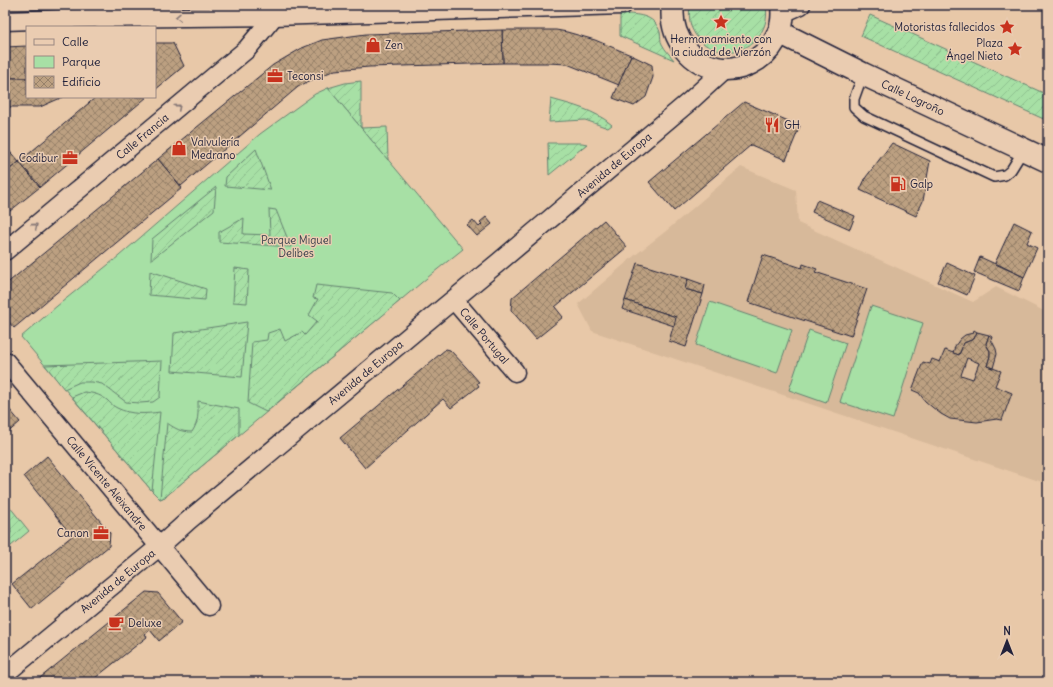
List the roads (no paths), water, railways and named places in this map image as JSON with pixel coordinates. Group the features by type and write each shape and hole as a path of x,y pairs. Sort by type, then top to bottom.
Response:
{"main road":[{"path":"673,5 672,14 674,26 677,37 684,47 692,56 702,63 725,69 739,68 752,63 764,55 773,44 786,14"},
{"name":"Calle Logroño","path":"786,14 863,74 1048,161"}],"street":[{"path":"5,21 89,12 274,16 623,5"},
{"name":"Calle Francia","path":"5,251 247,49 274,16"},
{"name":"Avenida de Europa","path":"5,674 690,102 725,69"},
{"name":"Calle Portugal","path":"454,300 515,372"},
{"name":"Calle Vicente Aleixandre","path":"5,360 209,606"}],"lane":[{"path":"863,74 854,99 854,107 864,116 994,177 1004,175 1011,170 1024,149"}],"place":[{"name":"Hermanamiento con la ciudad de Vierzón","path":"721,22"},
{"name":"Motoristas fallecidos","path":"1007,27"},
{"name":"Zen","path":"373,45"},
{"name":"Plaza Ángel Nieto","path":"1015,49"},
{"name":"Teconsi","path":"275,76"},
{"name":"GH","path":"772,125"},
{"name":"Valvulería Medrano","path":"179,148"},
{"name":"Codibur","path":"70,158"},
{"name":"Galp","path":"898,184"},
{"name":"Canon","path":"101,533"},
{"name":"Deluxe","path":"116,623"}],"park label":[{"name":"Parque Miguel Delibes","path":"296,246"}]}
